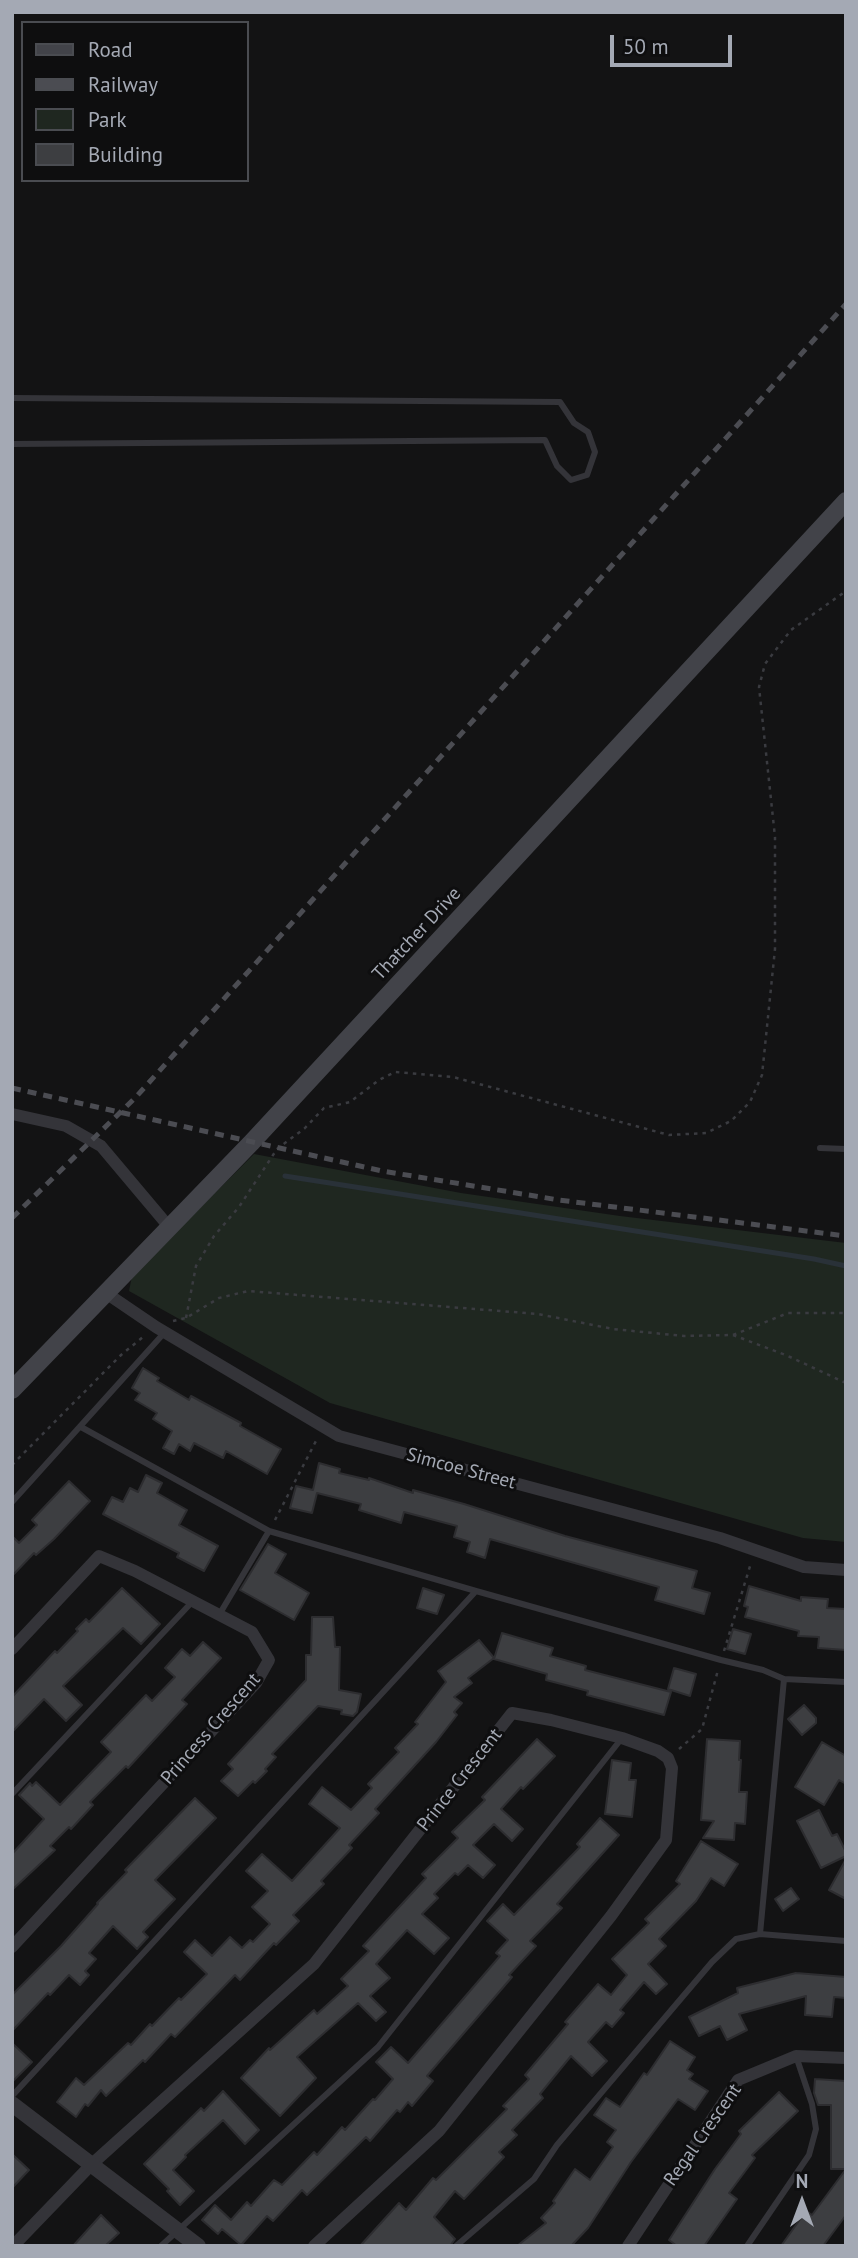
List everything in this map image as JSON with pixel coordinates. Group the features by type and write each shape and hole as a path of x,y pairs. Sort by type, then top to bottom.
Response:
{"main road":[{"name":"Thatcher Drive","path":"12,1390 253,1142 846,502"}],"street":[{"path":"12,1114 66,1126 101,1146 170,1228"},
{"name":"Simcoe Street","path":"106,1293 160,1329 339,1436 720,1538 804,1567 846,1570"},
{"name":"Princess Crescent","path":"12,1649 99,1556 135,1571 252,1632 270,1660 256,1683 12,1947"},
{"name":"Prince Crescent","path":"92,2164 314,1964 512,1713 622,1738 658,1751 668,1758 672,1768 666,1840 611,1916 439,2131 314,2246"},
{"name":"Regal Crescent","path":"628,2246 738,2080 796,2056 846,2057"},
{"path":"12,2104 198,2246"},
{"path":"13,2246 92,2164"}],"lane":[{"path":"12,398 560,402 574,424 588,432 595,452 587,475 571,480 557,466 545,440 12,444"},
{"path":"820,1148 846,1149"},
{"path":"12,1502 80,1427 160,1329"},
{"path":"80,1427 269,1531 762,1670 783,1679 846,1682"},
{"path":"219,1615 269,1531"},
{"path":"12,2096 475,1591"},
{"path":"12,1794 192,1602"},
{"path":"760,1934 783,1679"},
{"path":"161,2246 378,2047 622,1738"},
{"path":"456,2246 534,2179 557,2145 712,1962 736,1939 760,1934 846,1941"},
{"path":"747,2246 810,2155 816,2129 812,2104 796,2056"}],"path":[{"path":"186,1318 196,1266 214,1236 239,1207 277,1149 305,1128 324,1108 350,1102 379,1080 395,1072 453,1077 669,1135 706,1133 731,1121 750,1102 762,1075 775,949 775,837 759,687 765,664 791,630 846,591"},
{"path":"12,1465 121,1355 160,1329 186,1318 219,1298 248,1291 462,1306 538,1314 613,1329 684,1336 733,1335 788,1313 846,1313"},
{"path":"733,1335 788,1356 846,1383"},
{"path":"269,1531 323,1427"}],"green space":[{"path":"254,1154 461,1193 620,1216 846,1243 846,1542 803,1538 330,1403 129,1291 132,1276"}],"building":[{"path":"143,1368 159,1378 157,1381 189,1400 191,1396 241,1423 240,1426 281,1449 267,1474 226,1451 223,1458 194,1443 190,1451 179,1444 174,1454 163,1448 172,1431 153,1419 157,1413 135,1400 140,1393 132,1388"},
{"path":"319,1463 340,1469 339,1473 369,1478 413,1493 413,1490 565,1536 697,1571 692,1588 710,1593 704,1614 655,1600 659,1587 490,1539 485,1558 467,1552 470,1542 454,1537 457,1526 404,1512 401,1523 359,1510 361,1504 317,1493 312,1513 290,1508 296,1486 313,1490"},
{"path":"146,1475 162,1483 157,1493 187,1510 179,1525 218,1546 204,1571 177,1557 179,1553 103,1514 112,1497 123,1502 130,1488 138,1492"},
{"path":"69,1481 90,1501 54,1539 36,1555 34,1553 12,1576 12,1536 19,1543 37,1525 32,1520"},
{"path":"268,1544 286,1554 275,1573 309,1593 294,1620 240,1590"},
{"path":"749,1586 801,1601 801,1597 828,1599 827,1608 846,1609 846,1650 818,1648 819,1637 798,1636 799,1631 745,1617 748,1607 744,1606"},
{"path":"122,1588 160,1624 141,1644 123,1628 63,1686 82,1705 66,1721 44,1699 12,1732 12,1697 55,1651 57,1653 78,1631 76,1629 86,1619 89,1622"},
{"path":"423,1588 444,1595 437,1614 417,1608"},
{"path":"312,1617 333,1617 335,1647 340,1647 339,1690 361,1694 357,1712 353,1716 341,1714 342,1710 318,1706 272,1754 276,1757 265,1769 267,1771 238,1796 221,1781 233,1769 228,1764 306,1680 306,1655 311,1655"},
{"path":"733,1629 751,1634 745,1654 727,1649"},
{"path":"502,1633 553,1648 550,1656 586,1666 585,1670 671,1692 664,1715 587,1695 588,1691 546,1680 547,1674 494,1659"},
{"path":"479,1640 494,1658 468,1678 472,1683 454,1697 462,1703 454,1712 457,1715 375,1809 379,1813 349,1845 352,1848 321,1881 324,1884 293,1915 299,1921 276,1945 274,1943 240,1980 235,1975 175,2037 171,2034 145,2062 143,2060 106,2096 101,2090 88,2106 85,2104 76,2117 57,2102 76,2078 84,2085 207,1974 184,1952 195,1940 212,1956 230,1937 242,1948 250,1940 253,1942 270,1924 252,1907 268,1891 246,1871 262,1854 292,1881 340,1828 309,1804 322,1787 351,1810 372,1788 368,1784 399,1752 395,1748 418,1724 415,1722 446,1682 438,1671"},
{"path":"203,1642 221,1658 182,1700 187,1704 128,1768 126,1766 90,1802 93,1805 71,1829 69,1827 50,1846 55,1850 12,1890 12,1854 44,1819 19,1795 30,1783 32,1786 36,1782 60,1805 111,1752 101,1742 146,1695 152,1701 175,1677 165,1668 182,1649 190,1656"},
{"path":"674,1668 696,1674 690,1696 668,1689"},
{"path":"804,1705 816,1718 816,1723 802,1735 788,1719"},
{"path":"537,1739 555,1756 501,1809 523,1829 512,1841 494,1824 473,1845 495,1865 483,1878 468,1865 458,1875 455,1873 434,1894 438,1898 422,1914 449,1938 434,1954 407,1930 376,1964 390,1978 370,1996 386,2012 376,2021 358,2003 297,2057 316,2078 280,2116 241,2078 269,2048 270,2050 314,2010 317,2014 348,1986 341,1979 369,1951 363,1946 426,1878 422,1874 458,1838 452,1832 485,1800 482,1797"},
{"path":"707,1739 740,1741 739,1792 747,1792 745,1824 735,1823 734,1840 703,1838 714,1821 701,1820"},
{"path":"822,1742 846,1756 846,1784 839,1780 824,1805 795,1787"},
{"path":"612,1760 631,1763 629,1780 636,1780 632,1817 605,1814"},
{"path":"195,1798 216,1818 155,1880 175,1899 143,1932 148,1937 137,1949 113,1926 89,1953 96,1959 85,1971 89,1975 80,1985 69,1975 12,2031 12,1995 61,1946 127,1872 125,1870"},
{"path":"819,1810 832,1836 837,1834 846,1852 846,1856 821,1868 797,1821"},
{"path":"600,1818 619,1835 557,1904 562,1908 530,1941 536,1946 427,2076 433,2081 412,2106 408,2102 400,2112 397,2110 370,2141 366,2137 307,2195 302,2190 273,2221 267,2216 241,2245 222,2229 218,2234 202,2220 215,2205 231,2220 247,2202 251,2206 274,2180 282,2185 314,2152 317,2155 342,2127 345,2130 373,2099 375,2100 393,2079 376,2062 391,2047 408,2063 500,1956 496,1953 508,1940 487,1921 503,1904 514,1915 580,1847 577,1844"},
{"path":"701,1841 738,1864 724,1886 711,1878 696,1901 659,1939 666,1946 648,1964 667,1984 656,1994 644,1982 620,2010 624,2013 612,2027 606,2022 588,2042 607,2061 592,2076 571,2056 540,2094 543,2098 512,2130 517,2135 499,2152 504,2157 464,2199 455,2191 434,2217 455,2239 450,2246 360,2246 399,2203 406,2210 433,2178 436,2180 507,2109 503,2106 529,2079 525,2075 598,1984 611,1995 627,1975 612,1959 649,1923 645,1919 680,1884 676,1881"},
{"path":"846,1859 846,1899 829,1890"},
{"path":"791,1888 799,1899 783,1911 775,1899"},
{"path":"796,1973 846,1977 846,1998 834,1997 832,2017 805,2015 806,1996 739,2014 747,2030 727,2040 720,2026 699,2036 689,2017 738,1993 737,1988"},
{"path":"670,2041 695,2057 687,2070 693,2074 689,2079 708,2091 695,2110 678,2099 631,2162 588,2228 571,2246 517,2246 546,2223 541,2218 555,2203 553,2201 575,2169 590,2180 613,2147 607,2142 616,2130 594,2115 606,2098 620,2107 644,2073 647,2075"},
{"path":"12,2043 32,2062 12,2082"},
{"path":"815,2079 846,2081 846,2169 831,2169 831,2105 818,2105 814,2093"},
{"path":"223,2091 259,2130 245,2144 223,2120 185,2155 173,2170 194,2191 180,2205 167,2191 169,2189 144,2164 201,2108 204,2111"},
{"path":"779,2092 798,2111 752,2155 755,2158 729,2193 737,2199 704,2246 677,2246 669,2240 741,2134 739,2131"},
{"path":"12,2154 29,2170 12,2188"},
{"path":"846,2169 846,2215 823,2246 781,2246 806,2211 812,2215"},
{"path":"101,2215 119,2233 105,2246 73,2246"}],"waterway":[{"path":"285,1176 846,1266"}],"railway":[{"path":"12,1218 136,1097 846,304"},
{"path":"12,1088 382,1171 559,1200 846,1236"}]}
